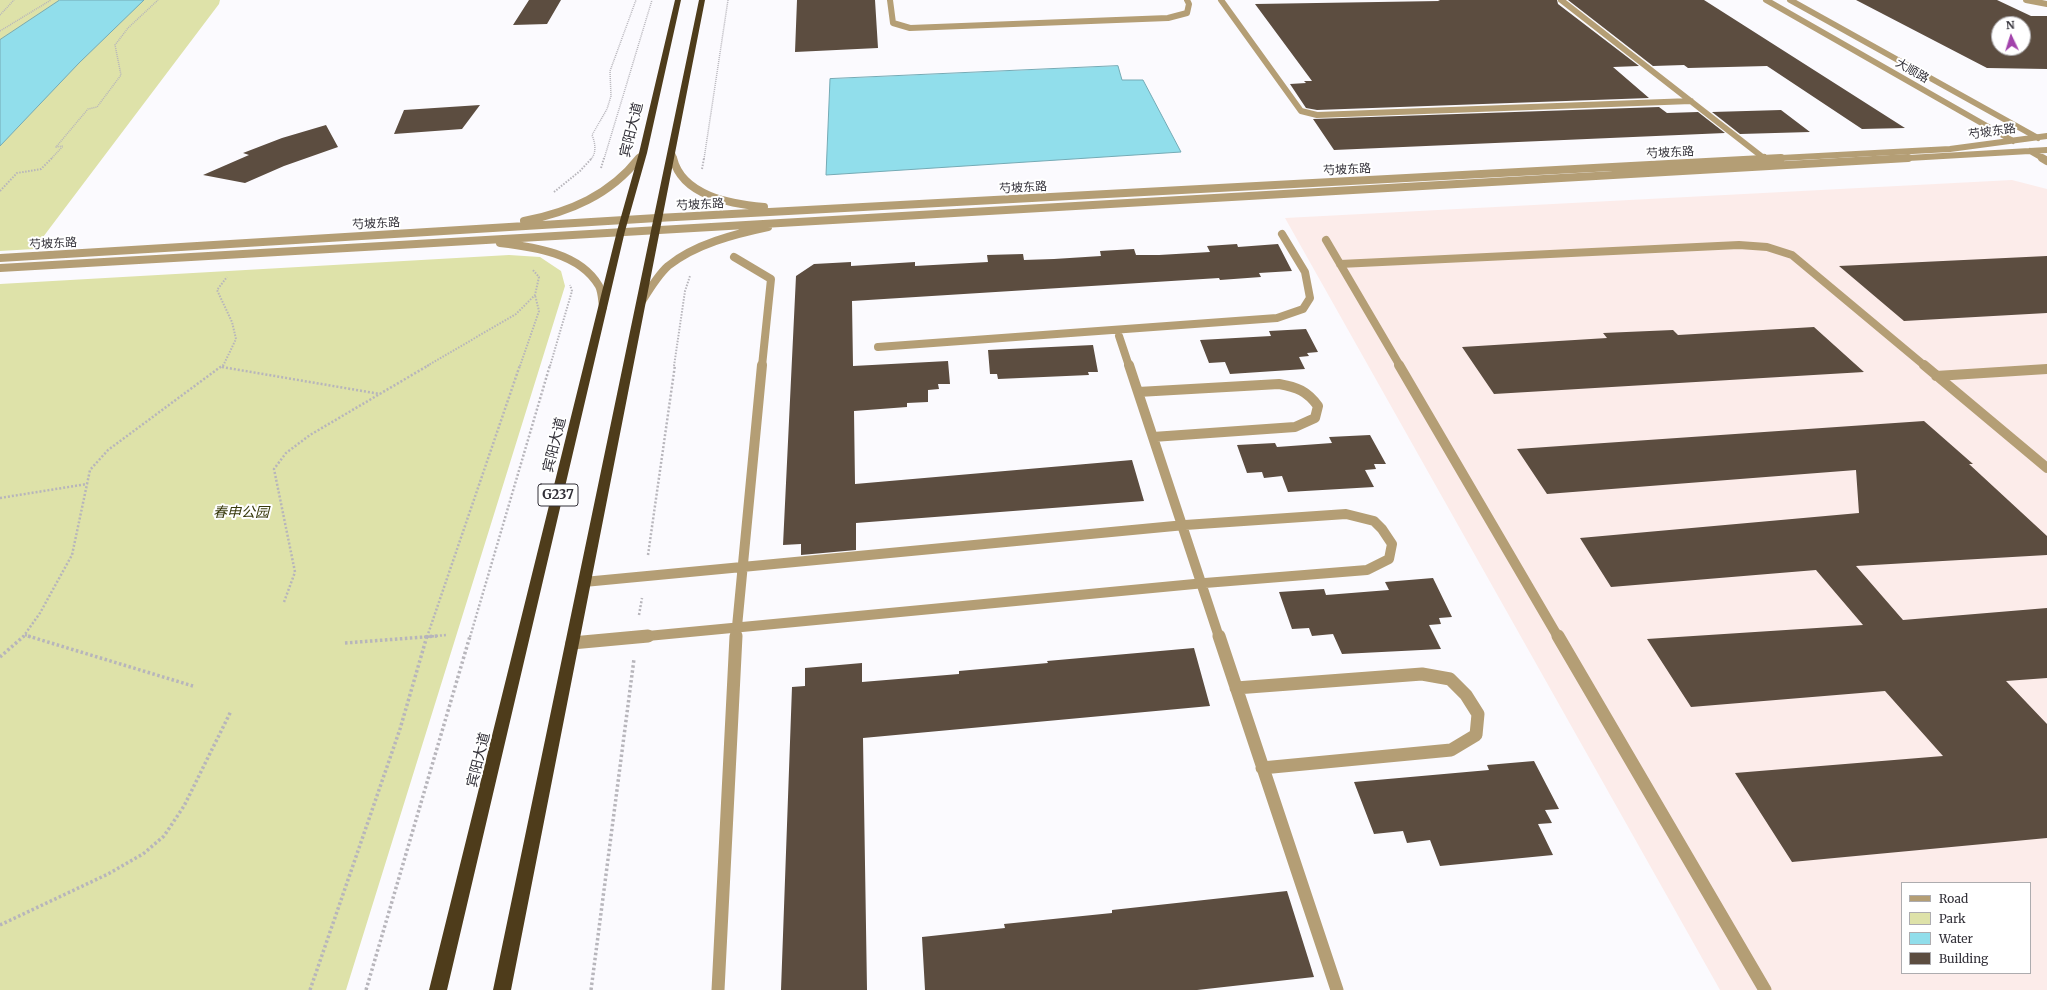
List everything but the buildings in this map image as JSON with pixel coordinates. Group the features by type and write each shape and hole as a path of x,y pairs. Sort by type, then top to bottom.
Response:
{"highway":[{"name":"宾阳大道","path":"438,990 622,225 643,153 678,0"},
{"path":"502,990 702,0"}],"street":[{"path":"890,0 893,23 910,28 1168,18 1187,13 1189,4 1187,0"},
{"path":"1221,0 1301,111 1317,115 1691,101"},
{"path":"1561,0 1765,159"},
{"name":"大顺路","path":"1766,0 2047,161"},
{"name":"大顺路","path":"1790,0 2047,143"},
{"path":"2026,0 2047,4"},
{"name":"芍坡东路","path":"0,268 468,240 622,225 656,224 803,210 1950,149 2047,136"},
{"name":"芍坡东路","path":"0,258 475,229 803,221 2047,150"},
{"path":"475,229 533,220 590,200 614,185 643,153"},
{"path":"672,153 676,168 687,182 706,194 753,207 803,210"},
{"path":"641,303 653,284 668,266 693,251 763,228 803,221"},
{"path":"878,347 1277,318 1303,310 1310,298 1305,272 1282,234"},
{"path":"468,240 513,244 551,253 573,262 590,273 600,287 603,308"},
{"path":"1326,240 1765,990"},
{"path":"1340,264 1739,245 1767,247 1792,255 2047,468"},
{"path":"718,990 736,628 771,279 734,257"},
{"path":"1119,336 1337,990"},
{"path":"1936,376 2047,369"},
{"path":"1138,392 1279,384 1300,387 1311,396 1318,406 1315,418 1295,427 1153,437"},
{"path":"572,643 1205,583 1367,570 1390,559 1392,544 1383,529 1370,517 1346,514 1177,525 584,582"},
{"path":"1236,688 1422,674 1450,679 1466,695 1478,714 1476,735 1451,750 1262,768"}],"path":[{"path":"0,16 14,0"},
{"path":"0,31 51,0"},
{"path":"0,192 17,173 41,169 62,146 56,147 88,109 98,106 122,75 115,44 128,28 158,0"},
{"path":"550,194 580,171 594,156 595,143 592,135 607,109 611,96 610,71 636,0"},
{"path":"601,170 621,106 632,62 652,0"},
{"path":"704,175 702,170 728,0"},
{"path":"310,990 400,729 427,637 539,311 535,295 539,277 530,266"},
{"path":"0,657 25,635 40,613 72,555 90,470 108,450 222,367 229,356 236,338 226,308 217,290 227,277"},
{"path":"366,990 572,291 569,279"},
{"path":"284,602 295,572 274,469 286,453 310,435 516,314 535,295"},
{"path":"222,367 380,394"},
{"path":"0,498 87,484"},
{"path":"25,635 193,686"},
{"path":"345,643 447,635"},
{"path":"0,925 108,874 142,854 164,836 184,806 231,711"}],"shaded area":[{"path":"2012,180 2047,189 2047,990 1720,990 1285,218"}],"green space":[{"path":"0,0 220,0 219,4 34,249 0,251"},
{"name":"春申公园","path":"509,255 540,257 561,271 565,286 346,990 0,990 0,284"}],"water":[{"path":"60,0 144,0 79,63 0,146 0,40"},
{"path":"1118,66 1122,80 1143,80 1181,152 826,175 830,79"}]}
